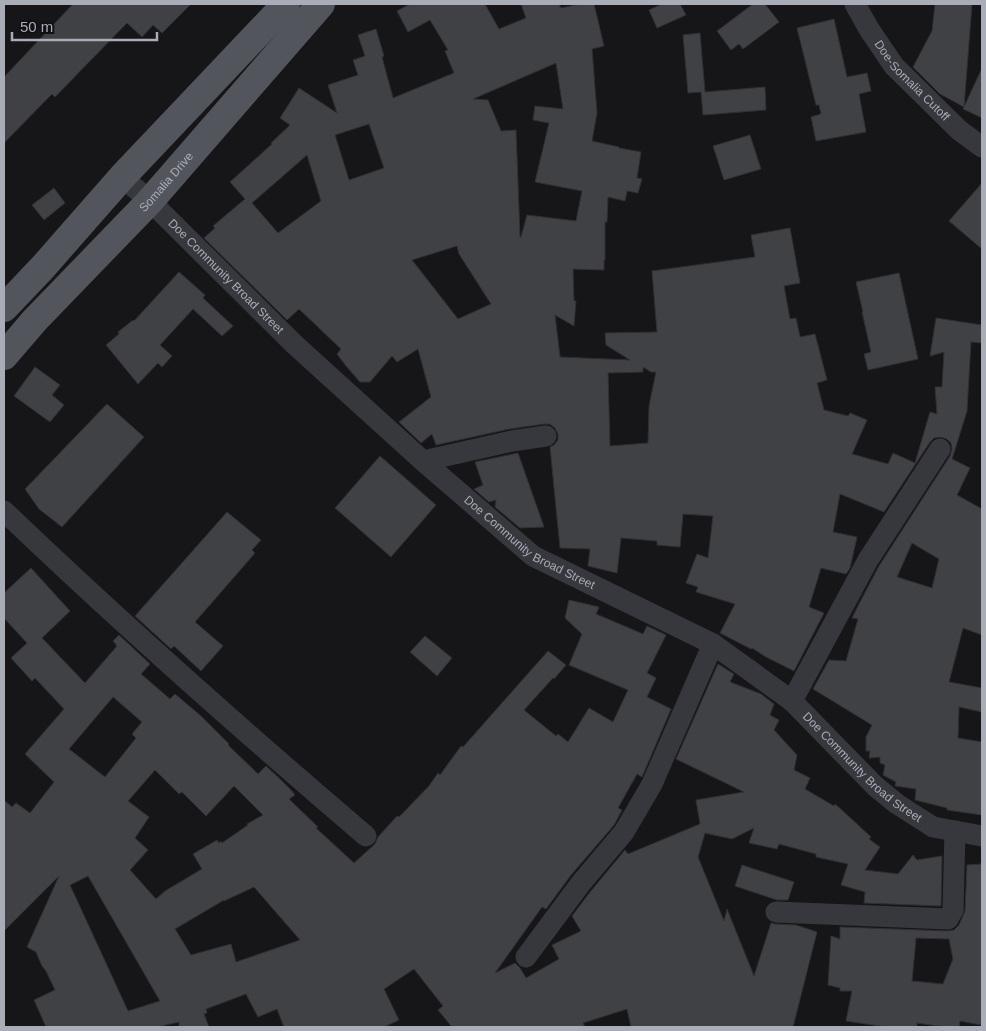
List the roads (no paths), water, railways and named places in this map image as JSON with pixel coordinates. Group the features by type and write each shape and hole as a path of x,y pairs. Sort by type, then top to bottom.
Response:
{"main road":[{"path":"4,308 43,267 122,177 286,4"},
{"name":"Somalia Drive","path":"4,356 35,320 150,201 321,4"}],"street":[{"name":"Doe-Somalia Cutoff","path":"854,4 894,66 959,130 982,147"},
{"name":"Doe Community Broad Street","path":"122,177 150,201 294,344 423,461 533,556 714,644 792,701 875,786 897,804 933,827 982,836"},
{"path":"423,461 512,441 546,436"},
{"path":"792,701 868,560 940,449"},
{"path":"4,512 152,650 366,836"},
{"path":"526,957 582,883 624,832 652,784 714,644"},
{"path":"776,912 948,919 952,910 954,830"}]}
